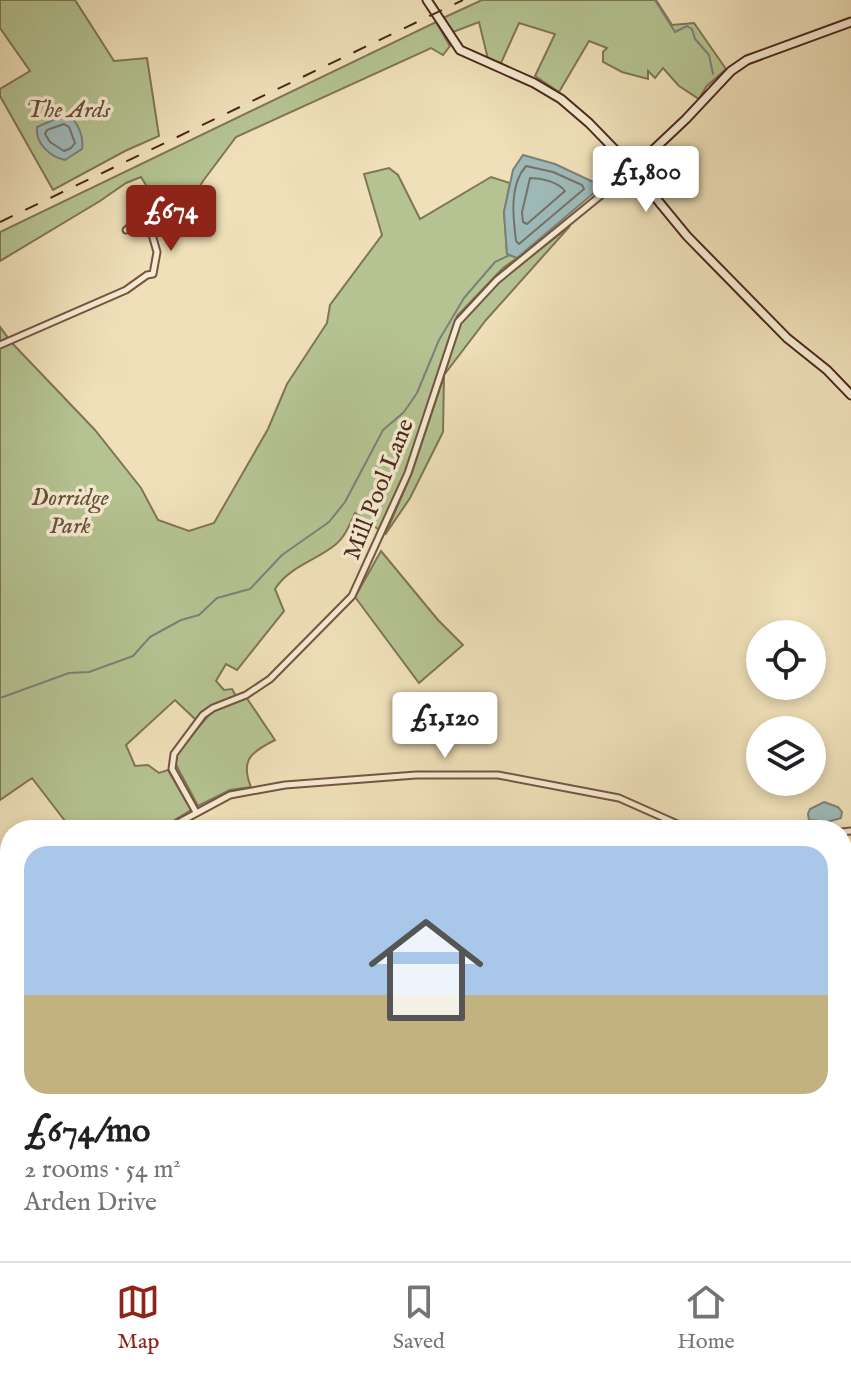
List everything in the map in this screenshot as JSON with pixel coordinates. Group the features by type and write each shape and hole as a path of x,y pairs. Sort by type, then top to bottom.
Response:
{"street":[{"path":"427,0 457,48 525,78 561,99 604,138 687,236 787,338 827,370 851,395"},
{"path":"632,170 731,71 747,60 851,22"},
{"name":"Mill Pool Lane","path":"196,812 172,769 174,754 203,715 246,695 270,679 352,596 408,473 458,322 497,280 632,170"},
{"path":"0,345 127,289 153,274 157,252 141,196"},
{"path":"126,230 147,219"},
{"path":"182,820 230,795 285,785 416,775 498,775 619,798 668,820"}],"green space":[{"name":"The Ards","path":"0,0 75,0 114,61 147,58 159,136 53,190 0,96 0,89 30,71 0,28"},
{"path":"482,0 656,0 672,25 694,23 726,69 706,87 699,99 679,86 663,68 655,78 648,71 648,79 622,72 603,62 603,52 607,48 589,41 559,92 535,76 555,34 519,23 501,63 488,59 479,22 453,32 443,18"},
{"path":"436,22 450,46 443,55 431,48 236,137 203,181 181,219 163,213 141,177 126,183 0,261 0,232"},
{"name":"Dorridge Park","path":"389,168 398,175 420,219 491,177 510,183 504,212 507,253 517,258 503,268 457,316 407,472 381,531 355,513 339,542 281,581 275,589 284,611 237,670 226,664 216,681 224,690 232,689 236,696 209,707 196,720 175,700 126,745 135,766 148,765 159,773 168,770 191,810 174,820 64,820 32,778 0,800 0,327 95,430 141,488 158,520 189,531 214,523 268,429 287,384 327,323 330,305 382,235 364,174"},
{"path":"570,226 486,320 444,375 460,323 497,283"},
{"path":"444,376 443,432 410,498 385,535 411,475"},
{"path":"381,551 438,620 463,645 419,683 355,597"},
{"path":"246,697 275,740 254,753 247,763 251,787 230,790 198,806 174,761 177,753 213,710"}],"water":[{"path":"64,115 71,116 82,135 82,149 65,160 45,148 37,133 37,127"},
{"path":"523,155 555,164 602,186 517,258 507,254 504,212 513,170"},
{"path":"824,802 838,807 842,812 841,818 809,820 810,809"}],"waterway":[{"path":"655,0 675,32 687,26 692,29 695,39 709,55 713,74"},
{"path":"0,698 69,673 89,672 133,656 150,637 181,620 199,615 217,598 250,589 282,555 329,522 345,502 383,430 404,412 417,393 439,340 464,298 495,262 510,255"}],"railway":[{"path":"0,222 463,0"}]}
